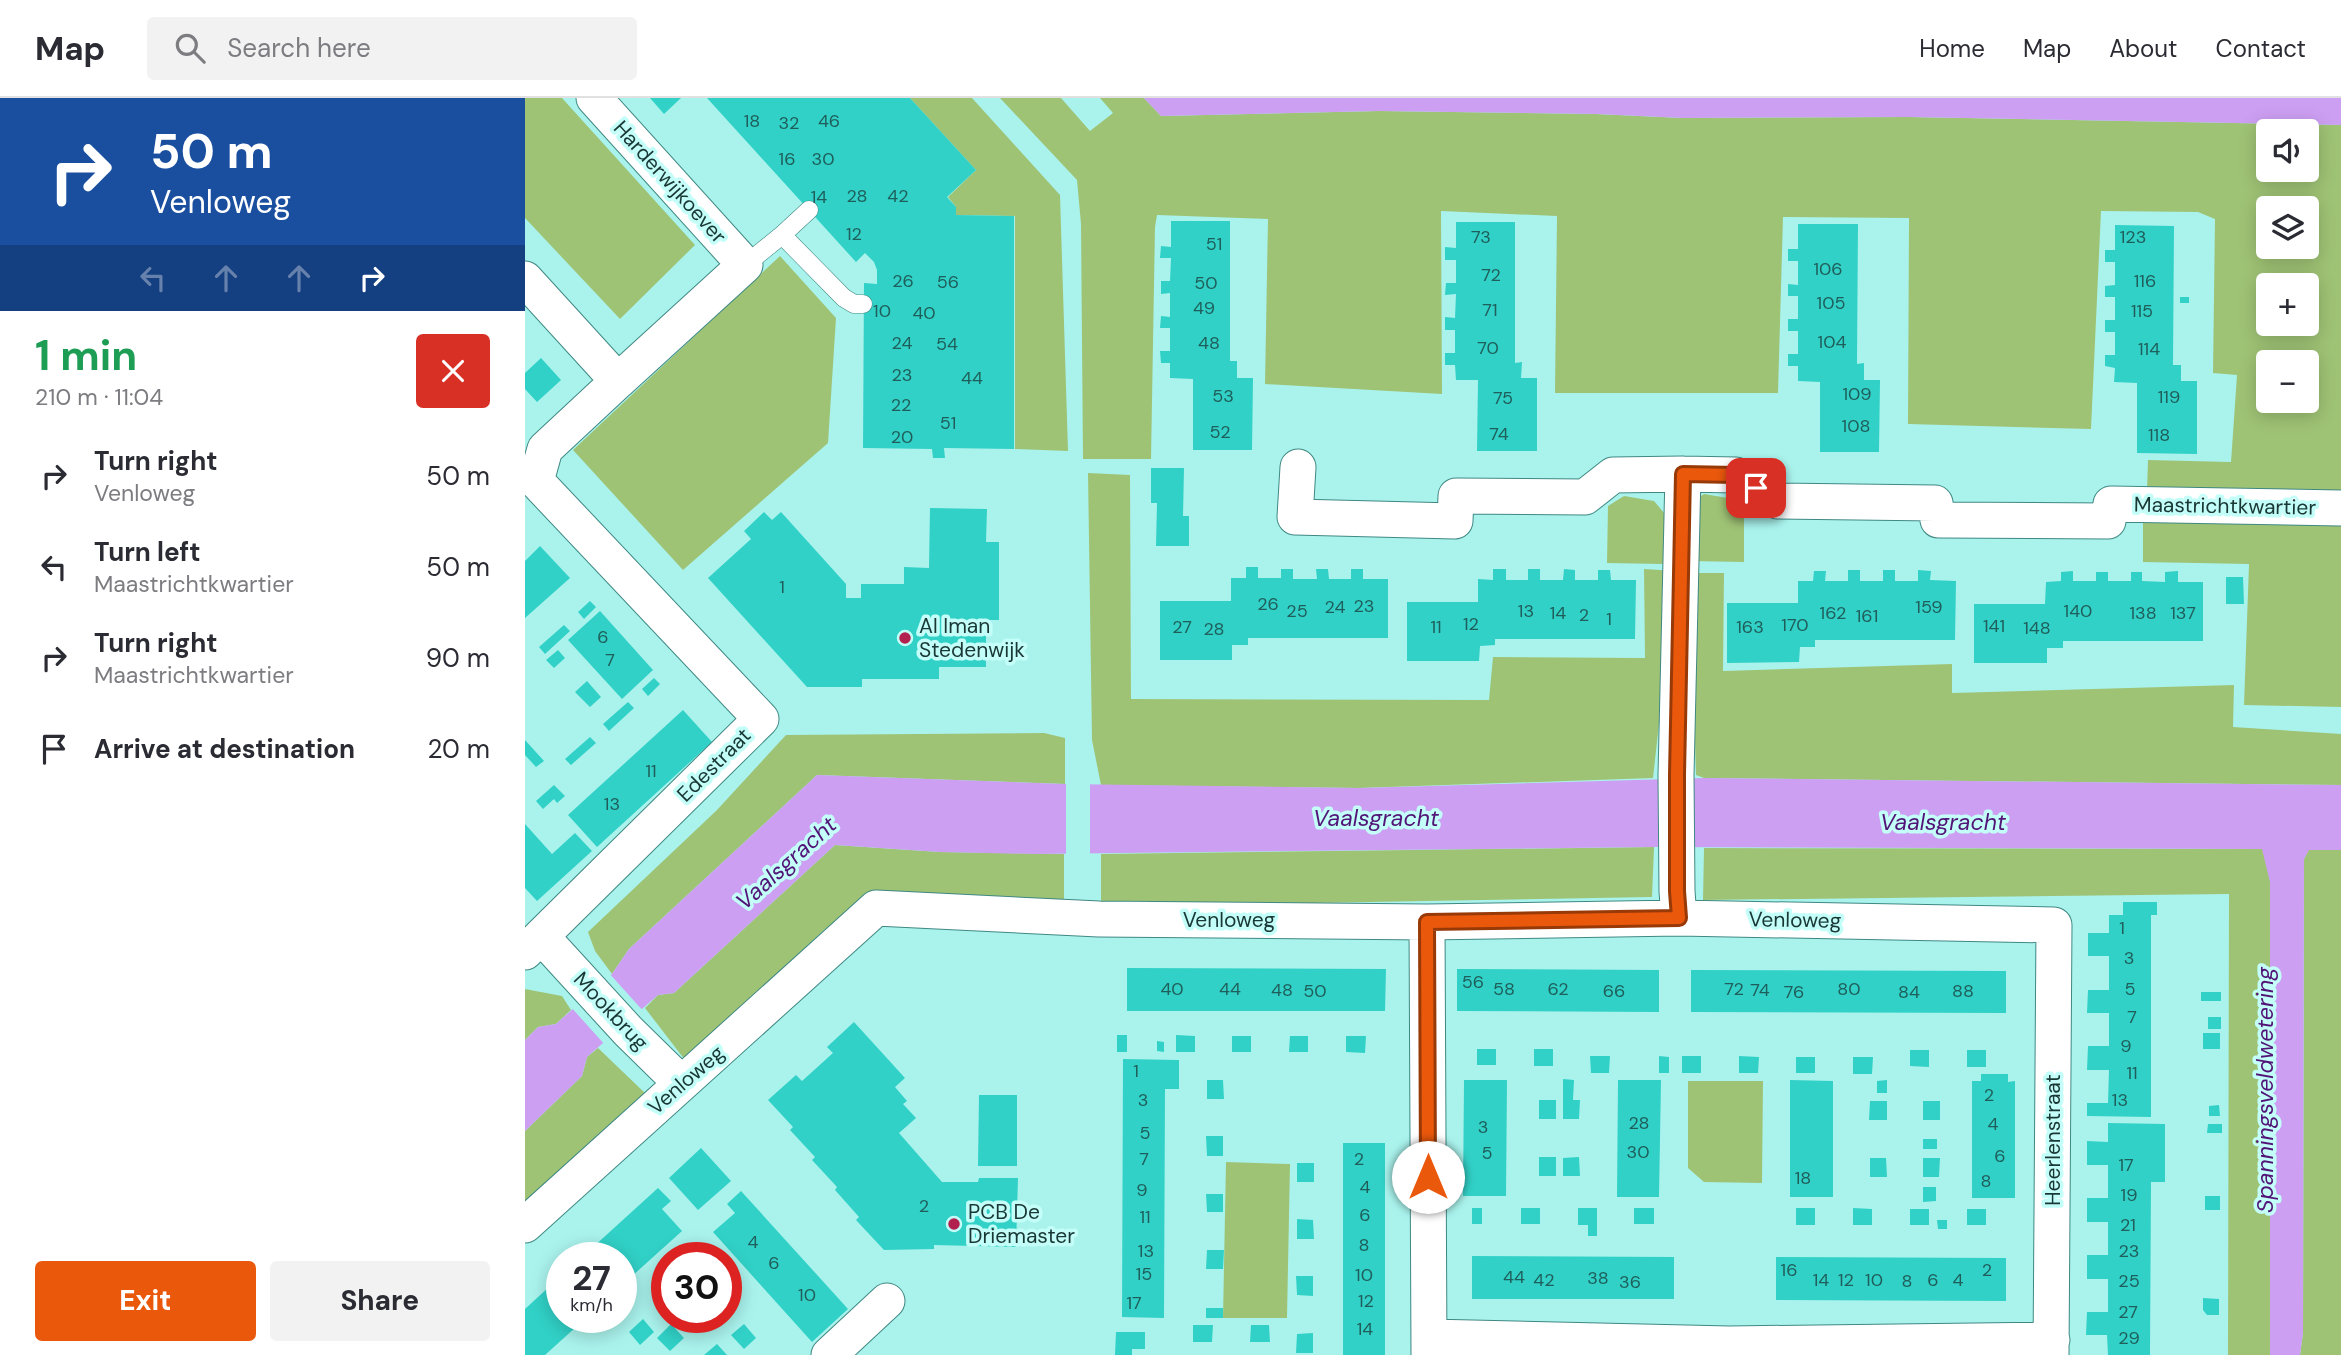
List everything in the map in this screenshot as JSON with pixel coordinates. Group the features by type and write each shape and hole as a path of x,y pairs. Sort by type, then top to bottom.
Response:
{"street":[{"name":"Harderwijkoever","path":"594,98 745,265"},
{"path":"525,279 618,381 745,265"},
{"name":"Edestraat","path":"533,944 761,719 536,481 545,449 618,381"},
{"name":"Maastrichtkwartier","path":"1298,467 1295,517 1455,521 1456,496 1585,497 1613,475 1683,474 1736,475 1777,500 1935,503 1938,520 2108,521 2111,504 2341,508"},
{"path":"1679,918 1677,775 1683,474"},
{"name":"Venloweg","path":"525,1225 876,908 1080,919 1427,922 1679,918 2054,925"},
{"path":"1427,922 1429,1346 1537,1348 1729,1344 2052,1348"},
{"name":"Heerlenstraat","path":"2052,1348 2054,925"},
{"name":"Mookbrug","path":"533,944 587,987 681,1083"},
{"path":"829,1355 887,1301"}],"lane":[{"path":"745,265 809,211"},
{"path":"782,235 844,299 854,304 863,304"}],"green space":[{"path":"525,98 562,98 695,245 620,319 525,218"},
{"path":"910,98 972,98 1060,195 1068,451 1015,449 1015,216 956,215 956,207 948,197 976,170"},
{"path":"1000,98 1061,98 1090,131 1113,113 1100,98 1144,98 1161,116 1379,111 1683,118 1908,117 2256,123 2256,182 2319,182 2319,125 2341,125 2341,493 2147,490 2148,460 2231,462 2237,375 2213,373 2215,219 2198,212 2101,211 2091,429 1908,424 1909,218 1783,217 1778,393 1555,393 1557,216 1441,211 1442,394 1265,384 1268,219 1157,215 1151,459 1083,459 1081,224 1077,180"},
{"path":"780,256 836,318 828,443 683,570 573,450"},
{"path":"1088,473 1130,475 1131,699 1489,700 1493,657 1645,658 1644,569 1676,571 1653,778 1359,788 1101,785 1092,740"},
{"path":"1704,494 1734,499 1744,512 1744,562 1687,561 1688,504"},
{"path":"1624,496 1654,501 1665,514 1663,564 1607,563 1608,506"},
{"path":"2143,515 2341,517 2341,707 2244,705 2249,564 2143,562"},
{"path":"1690,573 1724,573 1723,671 1952,664 1952,693 2234,685 2233,727 2341,734 2341,785 1704,778 1696,775"},
{"path":"1044,733 1065,738 1065,784 817,775 629,949 612,974 595,951 588,932 717,810 786,735"},
{"path":"835,845 940,852 1064,854 1064,904 869,903 824,930 685,1060 645,1008 658,995 674,993"},
{"path":"1654,847 1652,897 1134,906 1101,902 1101,854"},
{"path":"1704,848 2263,849 2270,881 2270,1355 2228,1355 2229,894 1703,900"},
{"path":"2308,850 2341,850 2341,1355 2300,1355 2303,1333 2304,859"},
{"path":"525,989 562,996 571,1010 556,1024 538,1027 525,1040"},
{"path":"598,1048 646,1094 525,1204 525,1131 582,1076 587,1057"},
{"path":"1688,1081 1763,1081 1762,1183 1704,1182 1688,1168"},
{"path":"1226,1162 1290,1164 1287,1318 1223,1318"}],"water":[{"path":"1144,98 2341,98 2341,125 2319,125 2319,119 2256,119 2256,123 1908,117 1683,118 1379,111 1161,116"},
{"name":"Vaalsgracht","path":"817,775 1065,784 1359,788 1704,778 2341,785 2341,850 2309,850 2304,859 2303,1333 2300,1355 2270,1355 2270,882 2262,849 1654,847 1035,854 940,852 835,845 674,993 658,995 587,1057 582,1076 525,1131 525,1040 538,1027 556,1024 612,974 629,949"}],"pier":[{"path":"1066,781 1090,781 1090,857 1066,857"},
{"path":"608,972 645,1013 606,1046 570,1006"}],"building":[{"path":"650,98 681,98 664,114"},
{"path":"707,98 910,98 976,170 947,197 956,207 956,215 1014,216 1014,449 944,448 945,458 933,458 932,449 863,448 864,283 877,284 874,262 865,253 856,262"},
{"path":"1171,221 1230,221 1230,361 1237,361 1237,378 1253,378 1252,450 1193,450 1193,379 1170,378 1170,363 1161,363 1160,351 1170,351 1170,328 1160,328 1161,316 1170,317 1170,293 1161,294 1161,281 1170,281 1171,258 1160,258 1161,246 1171,247"},
{"path":"1456,222 1515,222 1515,363 1522,362 1521,378 1537,378 1537,451 1477,451 1478,380 1456,380 1455,365 1445,365 1445,353 1455,353 1455,330 1445,330 1445,317 1455,318 1456,294 1445,295 1446,283 1456,283 1456,260 1445,260 1445,247 1456,248"},
{"path":"1798,224 1858,224 1857,364 1864,363 1864,380 1880,380 1879,452 1820,452 1820,382 1798,381 1798,366 1788,366 1788,354 1798,354 1798,331 1788,331 1788,319 1798,319 1798,296 1788,296 1788,284 1798,285 1798,261 1788,261 1788,249 1798,249"},
{"path":"2115,225 2174,226 2173,365 2181,365 2181,381 2197,381 2197,454 2137,453 2137,383 2114,382 2115,368 2105,366 2105,355 2115,355 2115,332 2105,332 2105,320 2115,320 2115,297 2105,297 2105,286 2115,285 2115,262 2105,262 2105,250 2115,250"},
{"path":"2180,297 2189,297 2189,303 2180,303"},
{"path":"541,358 561,380 537,402 525,389 525,373"},
{"path":"1151,468 1184,468 1183,516 1189,516 1189,546 1156,546 1157,503 1151,503"},
{"path":"930,508 987,509 986,542 999,542 999,620 986,620 986,667 939,667 939,679 862,679 862,687 807,687 708,578 751,539 744,531 764,512 772,520 781,512 846,584 846,598 861,598 861,584 904,584 904,567 929,568"},
{"path":"540,546 570,578 525,618 525,561"},
{"path":"1246,567 1258,567 1258,578 1281,578 1281,569 1293,569 1293,579 1317,579 1316,569 1328,569 1329,579 1351,579 1351,569 1363,569 1363,579 1388,579 1388,638 1248,638 1248,645 1232,645 1232,660 1160,660 1160,601 1231,601 1231,578 1246,578"},
{"path":"1493,569 1506,569 1506,580 1528,580 1528,569 1540,569 1540,580 1563,580 1564,569 1575,570 1575,580 1598,580 1598,570 1610,570 1611,580 1636,580 1635,639 1495,639 1495,645 1480,646 1479,661 1407,661 1407,602 1478,602 1478,579 1493,580"},
{"path":"1848,570 1860,570 1860,581 1883,581 1883,570 1895,570 1895,581 1918,581 1918,570 1931,571 1930,580 1956,581 1955,640 1815,640 1815,647 1800,647 1799,662 1727,663 1727,603 1798,603 1798,581 1813,581 1814,571 1826,571 1825,581 1848,581"},
{"path":"2073,571 2073,581 2096,581 2096,572 2108,572 2108,581 2131,581 2131,572 2142,572 2142,581 2165,582 2165,572 2178,571 2178,582 2203,582 2203,641 2063,641 2063,648 2047,648 2047,663 1974,663 1974,604 2045,604 2046,582 2061,581 2061,572"},
{"path":"2226,577 2243,577 2244,604 2226,604"},
{"path":"590,601 596,607 584,619 578,612"},
{"path":"600,611 653,670 622,699 568,640"},
{"path":"564,625 570,631 545,654 539,647"},
{"path":"558,650 565,658 554,668 546,660"},
{"path":"654,678 660,684 648,696 642,689"},
{"path":"587,681 601,697 590,707 575,692"},
{"path":"628,702 634,708 609,731 603,724"},
{"path":"683,710 712,742 597,847 568,815"},
{"path":"590,737 596,743 571,765 565,759"},
{"path":"525,740 544,761 536,767 525,755"},
{"path":"554,785 565,796 557,803 554,799 543,809 536,801"},
{"path":"525,824 552,854 575,833 592,851 537,901 525,888"},
{"path":"2123,902 2157,902 2157,915 2151,915 2151,1117 2087,1116 2087,1103 2108,1103 2109,1070 2087,1070 2088,1046 2109,1046 2109,1013 2087,1013 2088,990 2109,990 2109,956 2088,956 2088,933 2109,933 2109,915 2123,915"},
{"path":"1127,968 1386,969 1385,1011 1127,1011"},
{"path":"1457,969 1659,970 1659,1012 1457,1011"},
{"path":"1691,970 2006,971 2006,1013 1691,1012"},
{"path":"2201,992 2221,992 2221,1001 2201,1001"},
{"path":"2208,1017 2221,1017 2221,1029 2208,1029"},
{"path":"854,1022 905,1078 895,1087 907,1101 903,1104 916,1118 899,1133 942,1182 1018,1178 1016,1247 934,1245 934,1249 884,1250 856,1220 859,1217 835,1190 837,1187 812,1160 815,1157 790,1130 793,1127 768,1100 796,1075 802,1081 833,1053 827,1047"},
{"path":"2203,1033 2220,1033 2220,1049 2203,1049"},
{"path":"1117,1035 1127,1035 1127,1052 1117,1052"},
{"path":"1176,1035 1195,1036 1195,1052 1176,1052"},
{"path":"1232,1036 1251,1036 1251,1052 1232,1052"},
{"path":"1290,1036 1308,1036 1308,1052 1289,1052"},
{"path":"1346,1036 1366,1036 1365,1053 1346,1052"},
{"path":"1157,1041 1164,1042 1164,1052 1157,1051"},
{"path":"1477,1049 1496,1049 1496,1065 1477,1065"},
{"path":"1534,1049 1553,1049 1553,1066 1534,1066"},
{"path":"1910,1050 1929,1050 1929,1067 1910,1066"},
{"path":"1967,1050 1986,1050 1986,1067 1967,1067"},
{"path":"1590,1056 1610,1056 1609,1073 1591,1073"},
{"path":"1659,1056 1669,1057 1669,1073 1659,1073"},
{"path":"1682,1056 1701,1056 1701,1073 1682,1073"},
{"path":"1739,1056 1759,1057 1758,1073 1739,1073"},
{"path":"1796,1057 1815,1057 1815,1073 1796,1073"},
{"path":"1853,1057 1873,1057 1872,1074 1853,1074"},
{"path":"1123,1059 1179,1060 1179,1089 1165,1089 1164,1318 1122,1317"},
{"path":"1981,1074 2008,1074 2008,1082 2015,1081 2015,1198 1972,1198 1972,1081 1981,1081"},
{"path":"1563,1079 1574,1080 1573,1100 1580,1100 1579,1119 1563,1119"},
{"path":"1207,1080 1223,1080 1224,1099 1207,1099"},
{"path":"1464,1080 1507,1080 1506,1196 1463,1196"},
{"path":"1618,1080 1661,1080 1659,1197 1617,1197"},
{"path":"1790,1080 1833,1081 1833,1197 1790,1197"},
{"path":"1887,1080 1887,1093 1877,1093 1877,1081"},
{"path":"979,1095 1017,1095 1017,1166 978,1166"},
{"path":"1539,1100 1556,1100 1556,1119 1539,1119"},
{"path":"1870,1101 1887,1101 1887,1120 1869,1120"},
{"path":"1923,1101 1940,1101 1940,1120 1923,1120"},
{"path":"2219,1105 2220,1116 2209,1116 2209,1106"},
{"path":"2108,1123 2165,1124 2165,1182 2151,1182 2150,1355 2108,1355 2107,1335 2086,1335 2087,1312 2108,1312 2108,1279 2087,1279 2087,1255 2108,1255 2108,1222 2087,1222 2087,1198 2108,1198 2108,1165 2087,1165 2087,1141 2108,1142"},
{"path":"2208,1124 2222,1124 2222,1133 2207,1133"},
{"path":"1206,1136 1223,1136 1223,1156 1207,1156"},
{"path":"1923,1139 1937,1139 1937,1149 1923,1149"},
{"path":"1343,1143 1385,1143 1385,1355 1343,1355"},
{"path":"701,1148 731,1181 698,1210 669,1178"},
{"path":"1539,1157 1556,1157 1556,1176 1539,1176"},
{"path":"1579,1157 1580,1176 1563,1176 1563,1158"},
{"path":"1870,1158 1886,1158 1887,1177 1870,1177"},
{"path":"1923,1158 1940,1158 1939,1177 1923,1177"},
{"path":"1297,1163 1314,1163 1314,1182 1297,1182"},
{"path":"1923,1187 1936,1187 1936,1201 1923,1202"},
{"path":"658,1188 671,1201 662,1209 682,1231 670,1242 651,1242 651,1259 637,1272 637,1242 599,1242"},
{"path":"741,1191 848,1309 812,1342 742,1264 742,1242 722,1242 713,1232 735,1213 727,1204"},
{"path":"1206,1194 1223,1194 1223,1212 1207,1212"},
{"path":"2205,1196 2220,1196 2220,1210 2205,1210"},
{"path":"1472,1208 1482,1208 1482,1224 1472,1224"},
{"path":"1521,1208 1540,1208 1540,1224 1521,1224"},
{"path":"1578,1208 1597,1208 1597,1236 1588,1236 1588,1225 1578,1225"},
{"path":"1634,1208 1654,1208 1654,1224 1634,1224"},
{"path":"1796,1208 1815,1208 1815,1225 1796,1225"},
{"path":"1853,1208 1872,1209 1872,1225 1853,1225"},
{"path":"1910,1209 1929,1209 1929,1225 1910,1225"},
{"path":"1967,1209 1986,1209 1986,1225 1967,1225"},
{"path":"1297,1219 1313,1220 1314,1239 1297,1239"},
{"path":"1937,1220 1947,1220 1947,1229 1938,1229"},
{"path":"1207,1250 1224,1250 1223,1269 1206,1269"},
{"path":"1472,1256 1674,1257 1674,1299 1472,1299"},
{"path":"1776,1257 2006,1258 2006,1301 1776,1300"},
{"path":"1296,1276 1313,1276 1313,1296 1297,1295"},
{"path":"546,1290 546,1333 569,1333 545,1355 525,1355 525,1309"},
{"path":"2203,1298 2219,1299 2219,1315 2207,1315 2203,1310"},
{"path":"1206,1308 1223,1308 1223,1318 1206,1318"},
{"path":"643,1319 653,1333 640,1345 630,1333 637,1333 637,1325"},
{"path":"744,1324 756,1338 744,1349 731,1335 742,1333"},
{"path":"1193,1325 1213,1325 1212,1342 1193,1342"},
{"path":"1251,1325 1269,1325 1270,1342 1250,1342"},
{"path":"1116,1332 1145,1332 1145,1349 1132,1349 1132,1355 1115,1355"},
{"path":"662,1333 679,1333 684,1338 670,1351 657,1338"},
{"path":"1313,1333 1313,1353 1296,1353 1297,1334"},
{"path":"717,1344 727,1355 704,1355"}],"place":[{"name":"Al Iman Stedenwijk","path":"905,638"},
{"name":"PCB De Driemaster","path":"954,1224"}],"route":[{"path":"1428,1177 1427,922 1679,918 1677,775 1683,474 1736,475 1756,488"}],"water label":[{"name":"Spanningsveldwetering","path":"2265,1090"}]}
